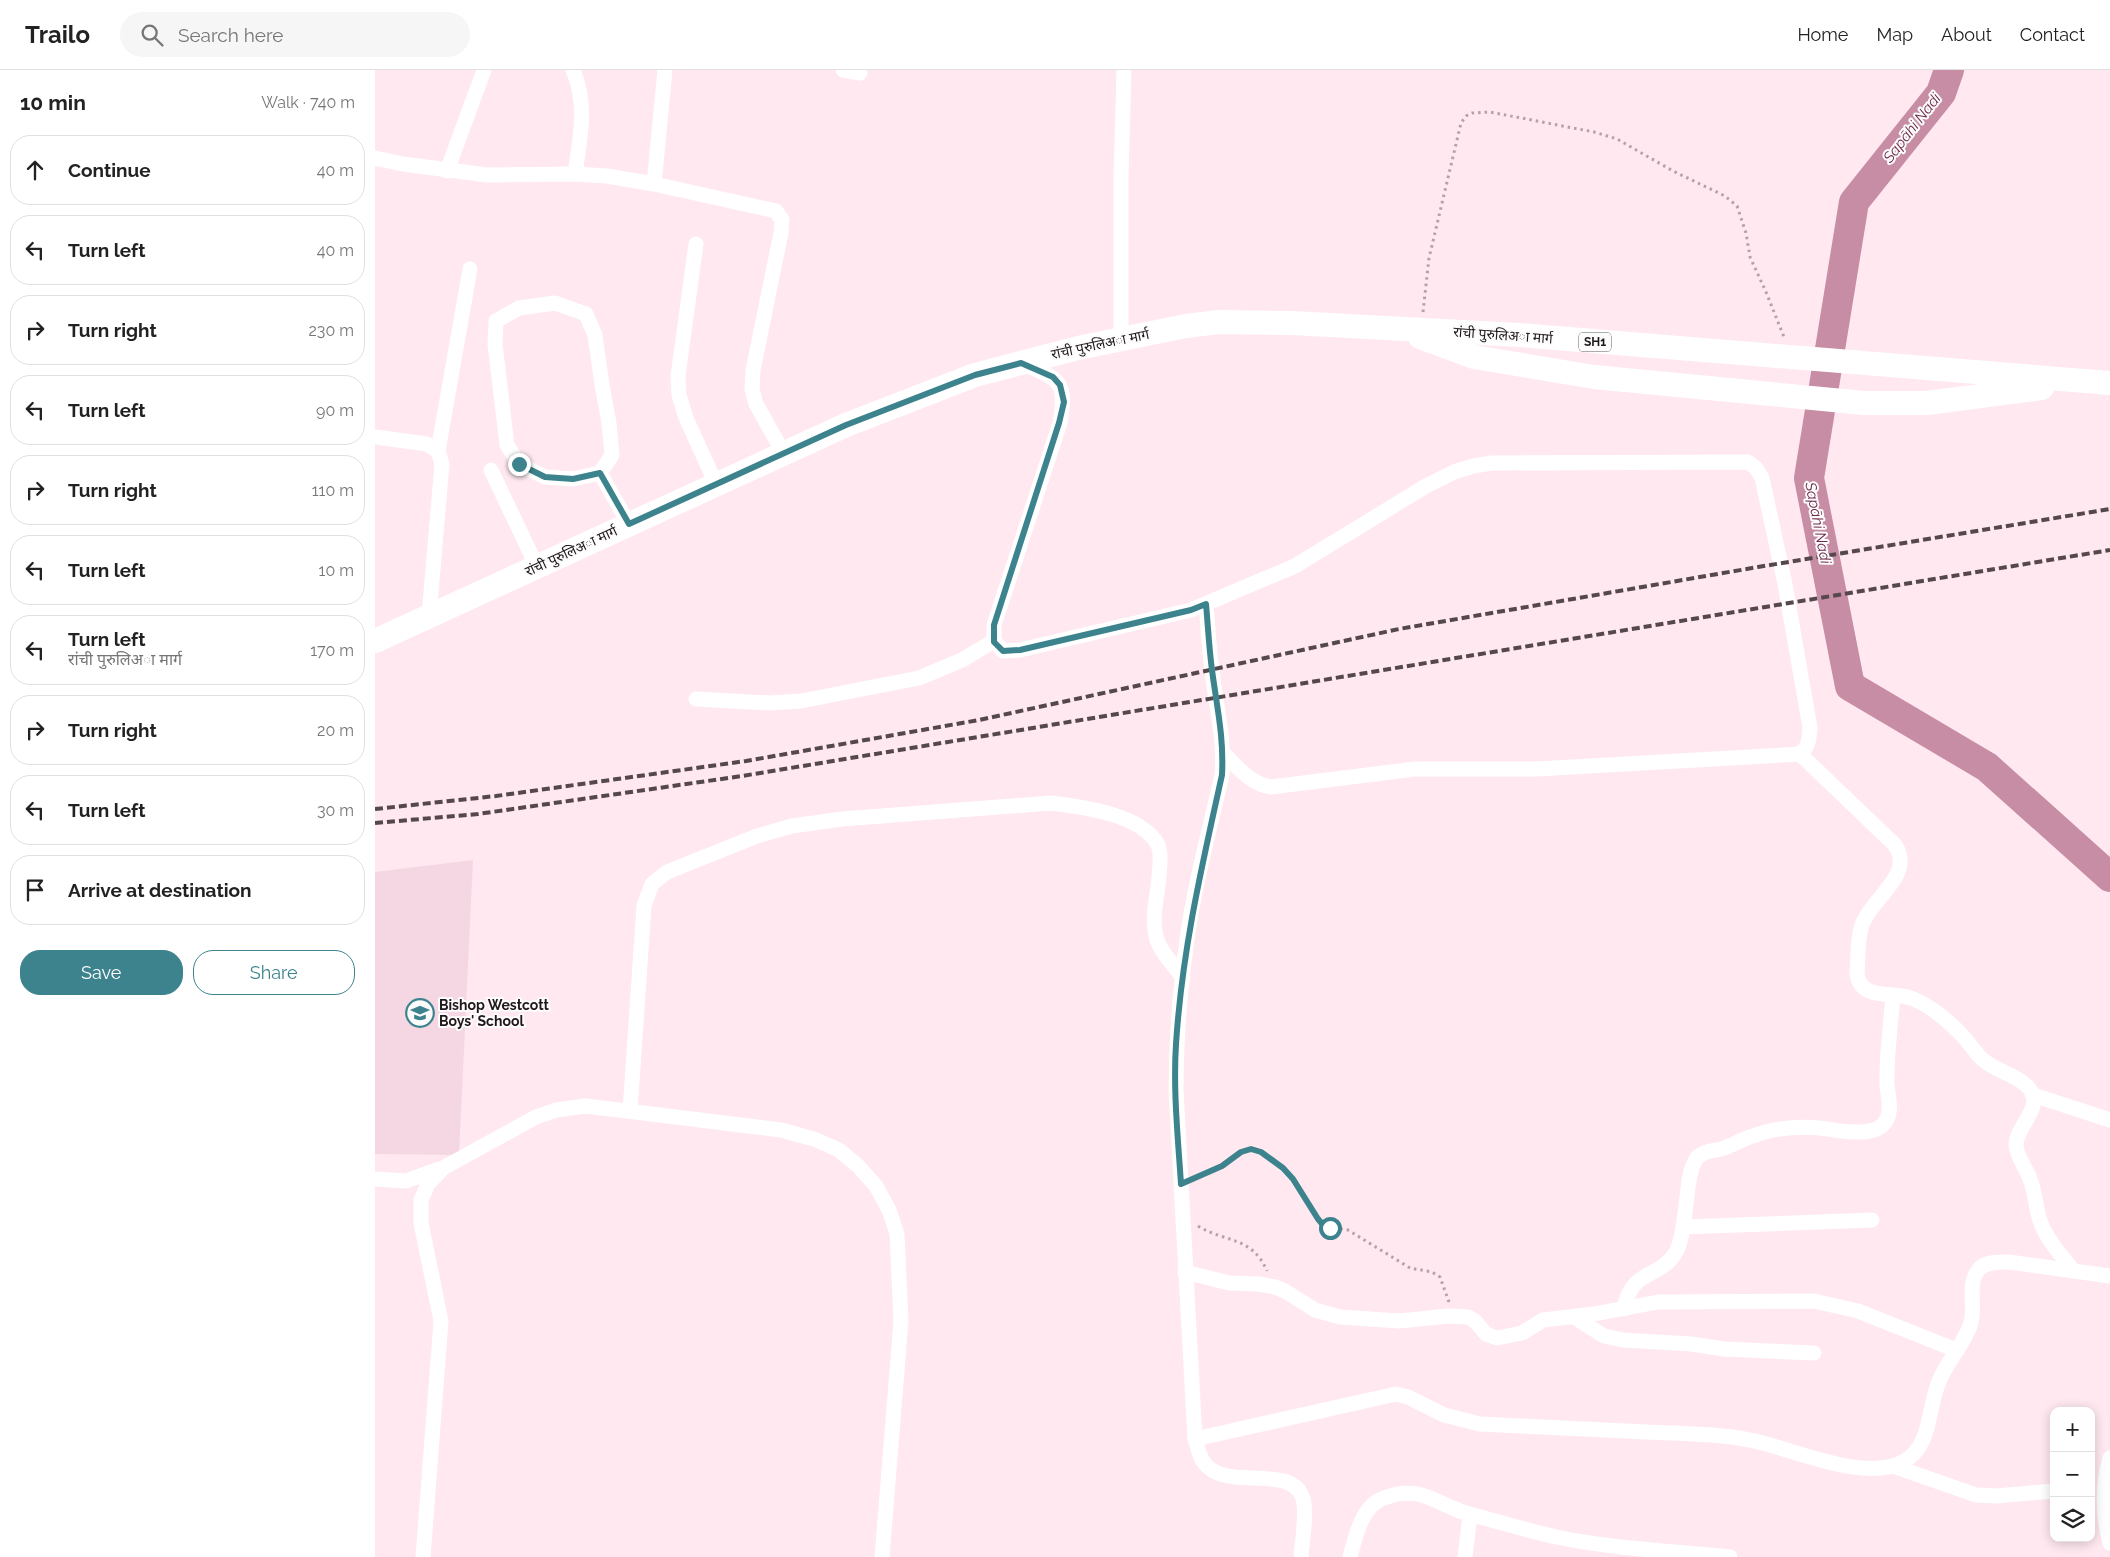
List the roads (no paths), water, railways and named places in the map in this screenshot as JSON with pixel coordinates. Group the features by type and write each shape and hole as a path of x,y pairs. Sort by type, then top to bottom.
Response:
{"main road":[{"name":"रांची पुरुलिअा मार्ग","path":"375,640 846,425 975,375 1078,348 1186,326 1219,322 1293,323 1519,336 2100,382"},
{"name":"SH1","path":"1398,329 1483,358 1595,377 1864,403 1927,402 2100,382"}],"street":[{"path":"447,171 485,70"},
{"path":"573,70 582,99 575,174"},
{"path":"654,184 665,70"},
{"path":"843,70 860,73"},
{"path":"1121,339 1121,177 1124,70"},
{"path":"375,158 487,176 575,174 654,184 776,211 782,220 781,233 753,370 752,389 757,404 784,454"},
{"path":"696,244 678,376 679,395 686,418 716,484"},
{"path":"429,616 442,464 438,452 471,269"},
{"path":"555,303 586,314 595,334 609,422 611,455 600,473 573,479 545,477 519,464 507,445 495,344 496,321 519,308 555,303"},
{"path":"1021,363 1053,377 1060,385 1064,402 1057,432 994,625 994,642 1003,651 1020,650 1191,610 1295,566 1425,486 1454,472 1473,466 1492,463 1747,462 1756,468 1762,478 1785,584 1810,728 1809,741 1805,750 1800,754 1537,769 1415,770 1353,776 1287,787 1271,787 1260,786 1250,780 1223,753"},
{"path":"375,437 427,444 438,452"},
{"path":"491,470 537,567"},
{"path":"600,473 629,524"},
{"path":"1206,604 1212,671 1222,730 1222,775 1191,918 1176,1045 1176,1090 1195,1439 1203,1461 1213,1471 1229,1476 1284,1480 1295,1485 1303,1496 1301,1557"},
{"path":"696,699 769,704 801,701 919,678 962,660 994,642"},
{"path":"1800,754 1899,851 1901,867 1863,923 1857,975 1858,982 1863,988 1871,992 1903,995 1921,1003 1953,1027 1982,1059 2021,1081 2033,1095 2110,1120"},
{"path":"630,1111 644,906 652,884 667,872 757,836 792,826 842,819 1051,803 1085,808 1123,818 1145,829 1159,846 1160,873 1154,919 1156,937 1183,978"},
{"path":"1624,1310 1626,1296 1632,1286 1665,1265 1672,1258 1681,1239 1691,1174 1698,1156 1737,1143 1751,1136 1779,1130 1821,1128 1833,1131 1856,1131 1879,1129 1886,1122 1890,1111 1886,1080 1893,995"},
{"path":"2033,1095 2032,1112 2016,1140 2017,1150 2033,1186 2041,1224 2073,1270"},
{"path":"375,1179 406,1181 443,1168 536,1117 556,1110 586,1106 781,1130 814,1139 839,1150 876,1186 889,1210 897,1234 901,1321 882,1557"},
{"path":"423,1557 441,1321 421,1223 421,1200 428,1184 443,1168"},
{"path":"1683,1227 1872,1220"},
{"path":"1195,1439 1396,1394 1408,1397 1444,1415 1480,1424 1720,1435 1762,1443 1839,1465 1875,1468 1893,1466 1914,1455 1921,1447 1934,1391 1969,1330 1973,1315 1972,1288 1981,1268 1993,1262 2009,1262 2110,1276"},
{"path":"1185,1272 1229,1282 1275,1287 1285,1291 1315,1310 1340,1317 1399,1321 1455,1316 1468,1317 1475,1321 1486,1334 1497,1338 1522,1333 1543,1320 1624,1310 1667,1301 1814,1302 1858,1310 1956,1350"},
{"path":"1574,1317 1605,1336 1623,1340 1691,1344 1724,1349 1814,1352"},
{"path":"2110,1458 2102,1485 2106,1527 2110,1543"},
{"path":"1893,1466 1977,1495 1995,1496 2050,1491"},
{"path":"1349,1557 1361,1522 1376,1501 1385,1497 1415,1492 1427,1495 1441,1504 1471,1515 1561,1538 1608,1545 1730,1557"},
{"path":"1465,1557 1471,1515"}],"waterway":[{"name":"Sapāhi Nadi","path":"1949,70 1941,93 1854,202 1809,478 1850,686 1987,767 2110,877"}],"railway":[{"path":"375,809 496,796 746,761 979,720 1399,629 2110,509"},
{"path":"375,823 478,814 742,776 2110,550"}],"place":[{"name":"Bishop Westcott Boys' School","path":"420,1013"}]}
